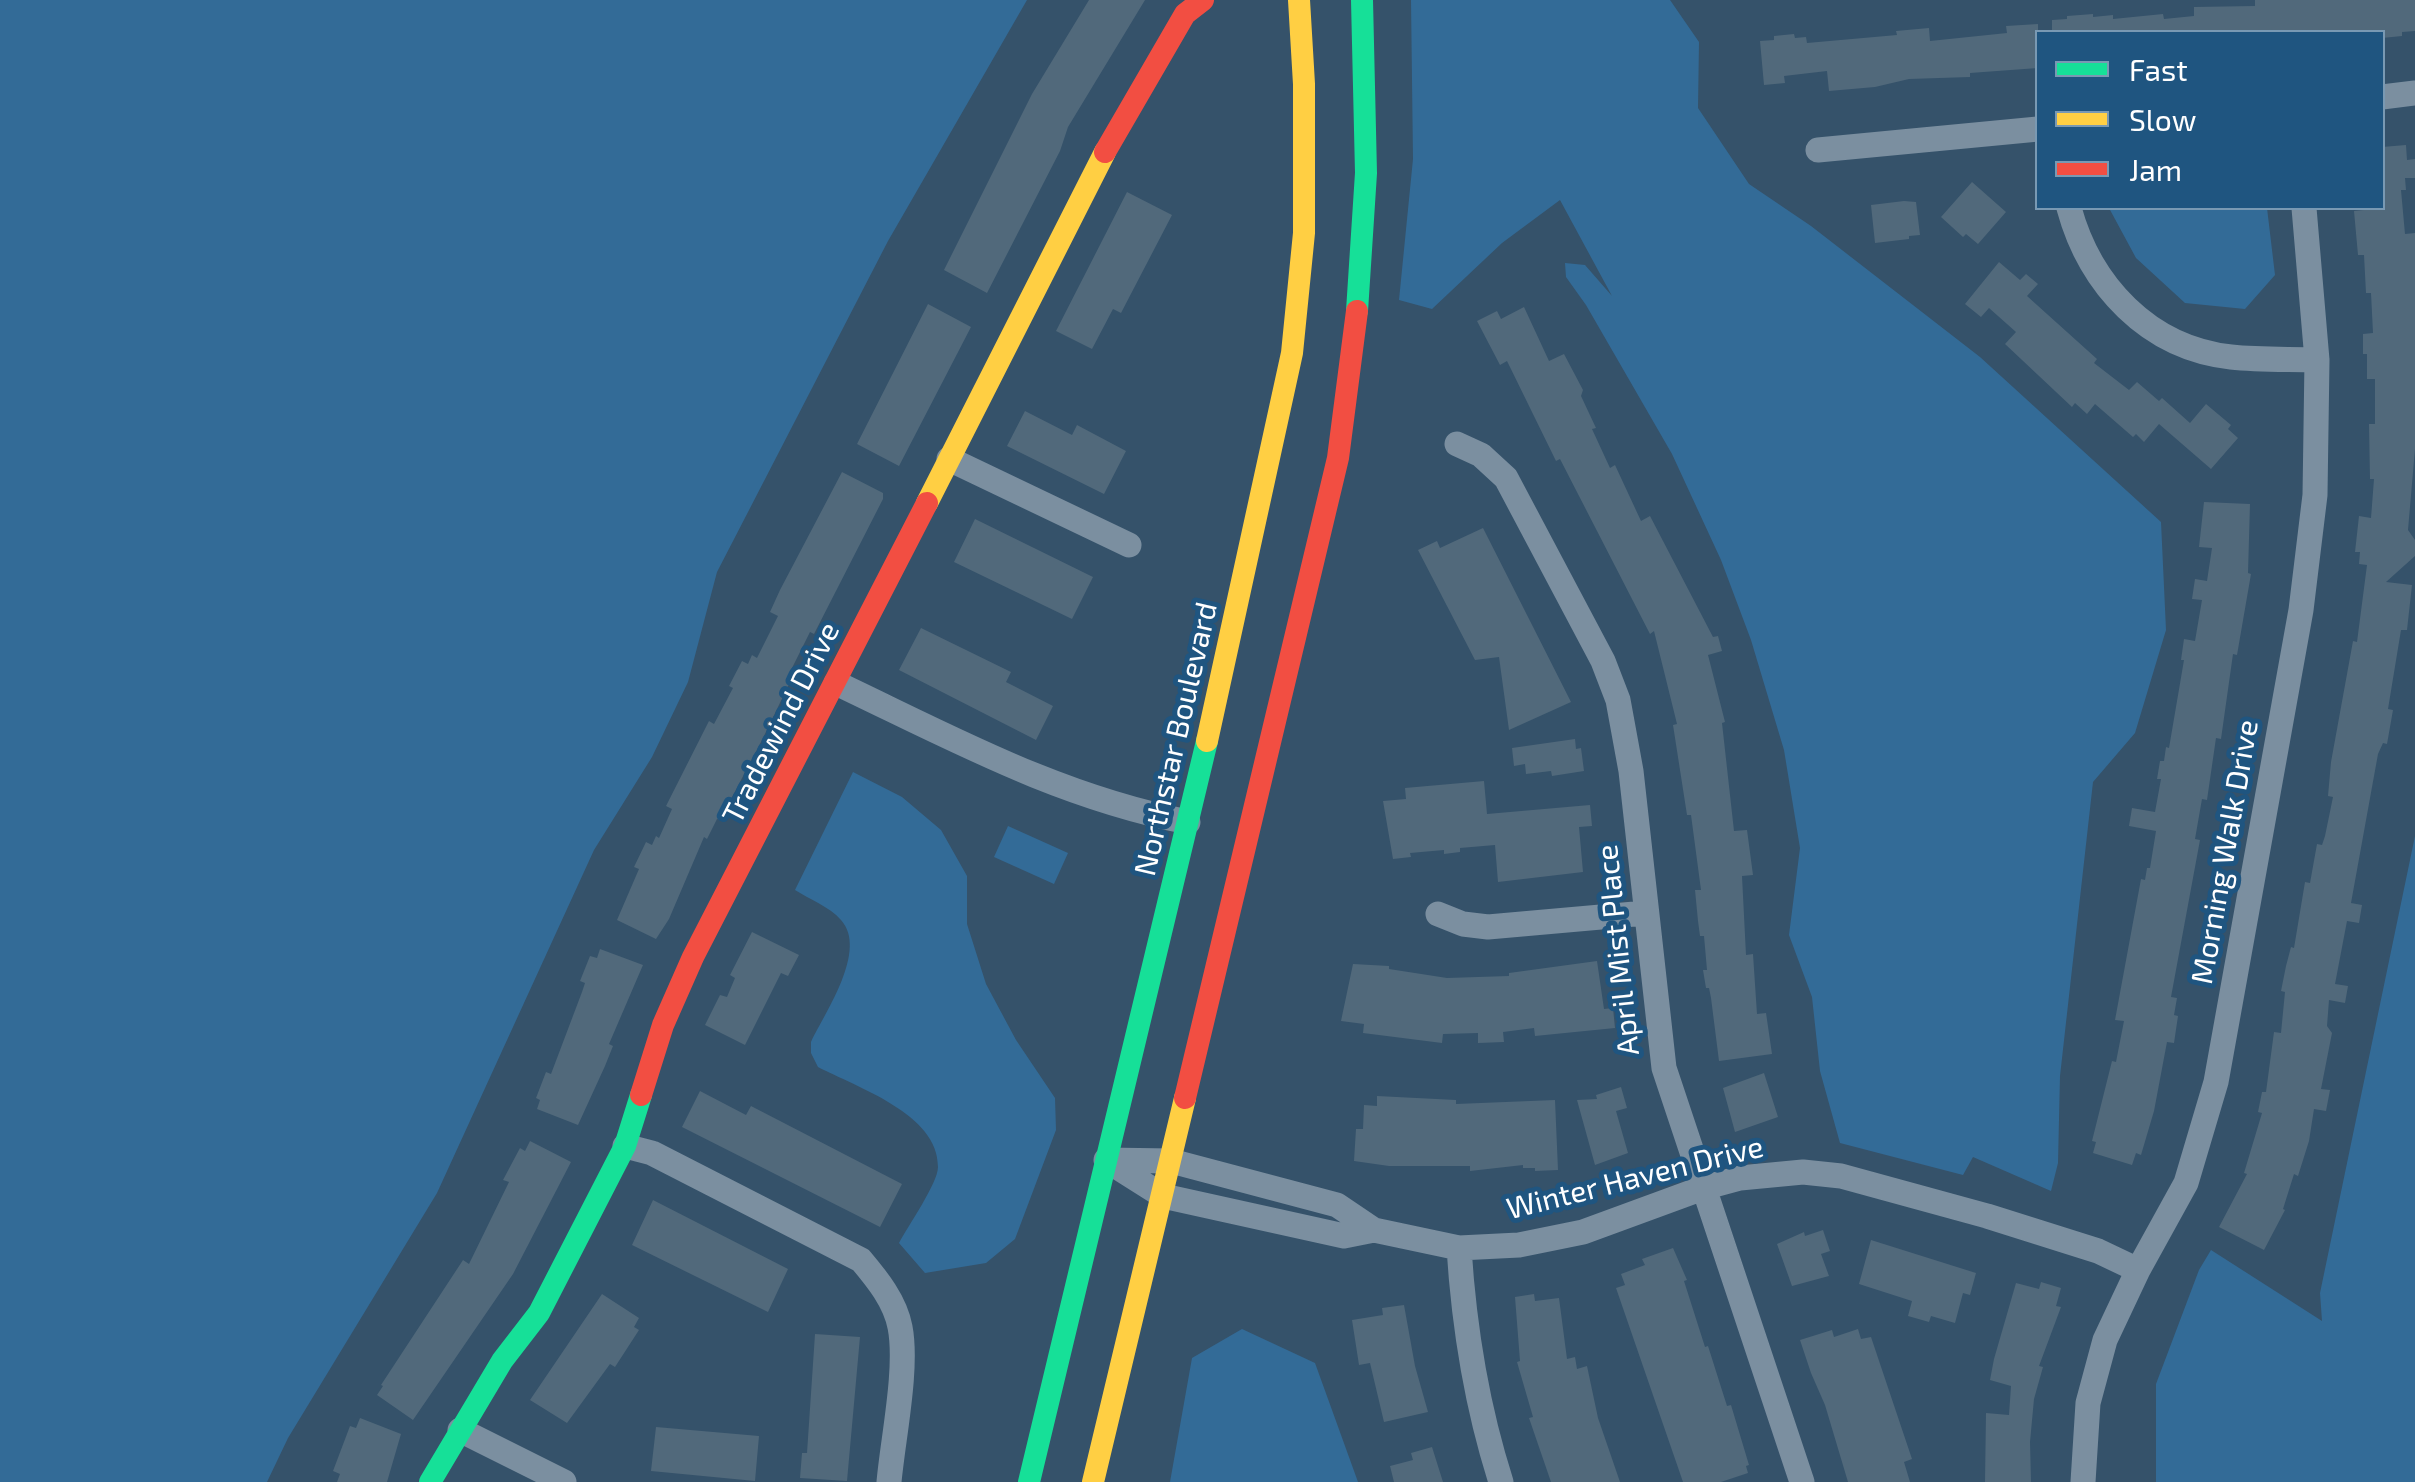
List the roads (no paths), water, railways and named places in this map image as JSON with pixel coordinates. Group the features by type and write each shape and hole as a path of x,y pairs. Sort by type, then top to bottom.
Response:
{"main road":[{"name":"Tradewind Drive","path":"430,1482 502,1361 539,1313 625,1146 662,1026 693,957 1090,178 1185,14 1203,0"},
{"name":"Northstar Boulevard","path":"1029,1482 1238,608 1292,354 1304,233 1300,0"},
{"path":"1093,1482 1338,458 1361,301 1367,71 1362,0"}],"street":[{"path":"2385,97 2415,94"},
{"path":"1818,150 2035,129"},
{"path":"2070,210 2088,260 2103,282 2125,308 2168,338 2228,357 2317,360"},
{"name":"Morning Walk Drive","path":"2082,1482 2084,1438 2105,1340 2186,1183 2216,1082 2301,610 2315,495 2317,360 2304,210"},
{"name":"April Mist Place","path":"1457,444 1481,455 1506,478 1603,661 1624,724 1664,1068 1802,1482"},
{"path":"949,459 1129,545"},
{"path":"836,683 1027,775 1095,800 1188,822"},
{"path":"1438,914 1463,924 1488,927 1646,914"},
{"path":"625,1146 652,1153 861,1260 880,1282 900,1326 889,1482"},
{"name":"Winter Haven Drive","path":"1106,1160 1171,1160 1337,1205 1374,1230 1459,1248 1519,1245 1583,1232 1703,1188 1772,1174 1842,1176 2098,1251 2138,1270"},
{"name":"Winter Haven Drive","path":"1106,1160 1163,1196 1344,1236 1374,1230"},
{"path":"1459,1248 1463,1311 1501,1482"},
{"path":"460,1430 564,1482"}]}
